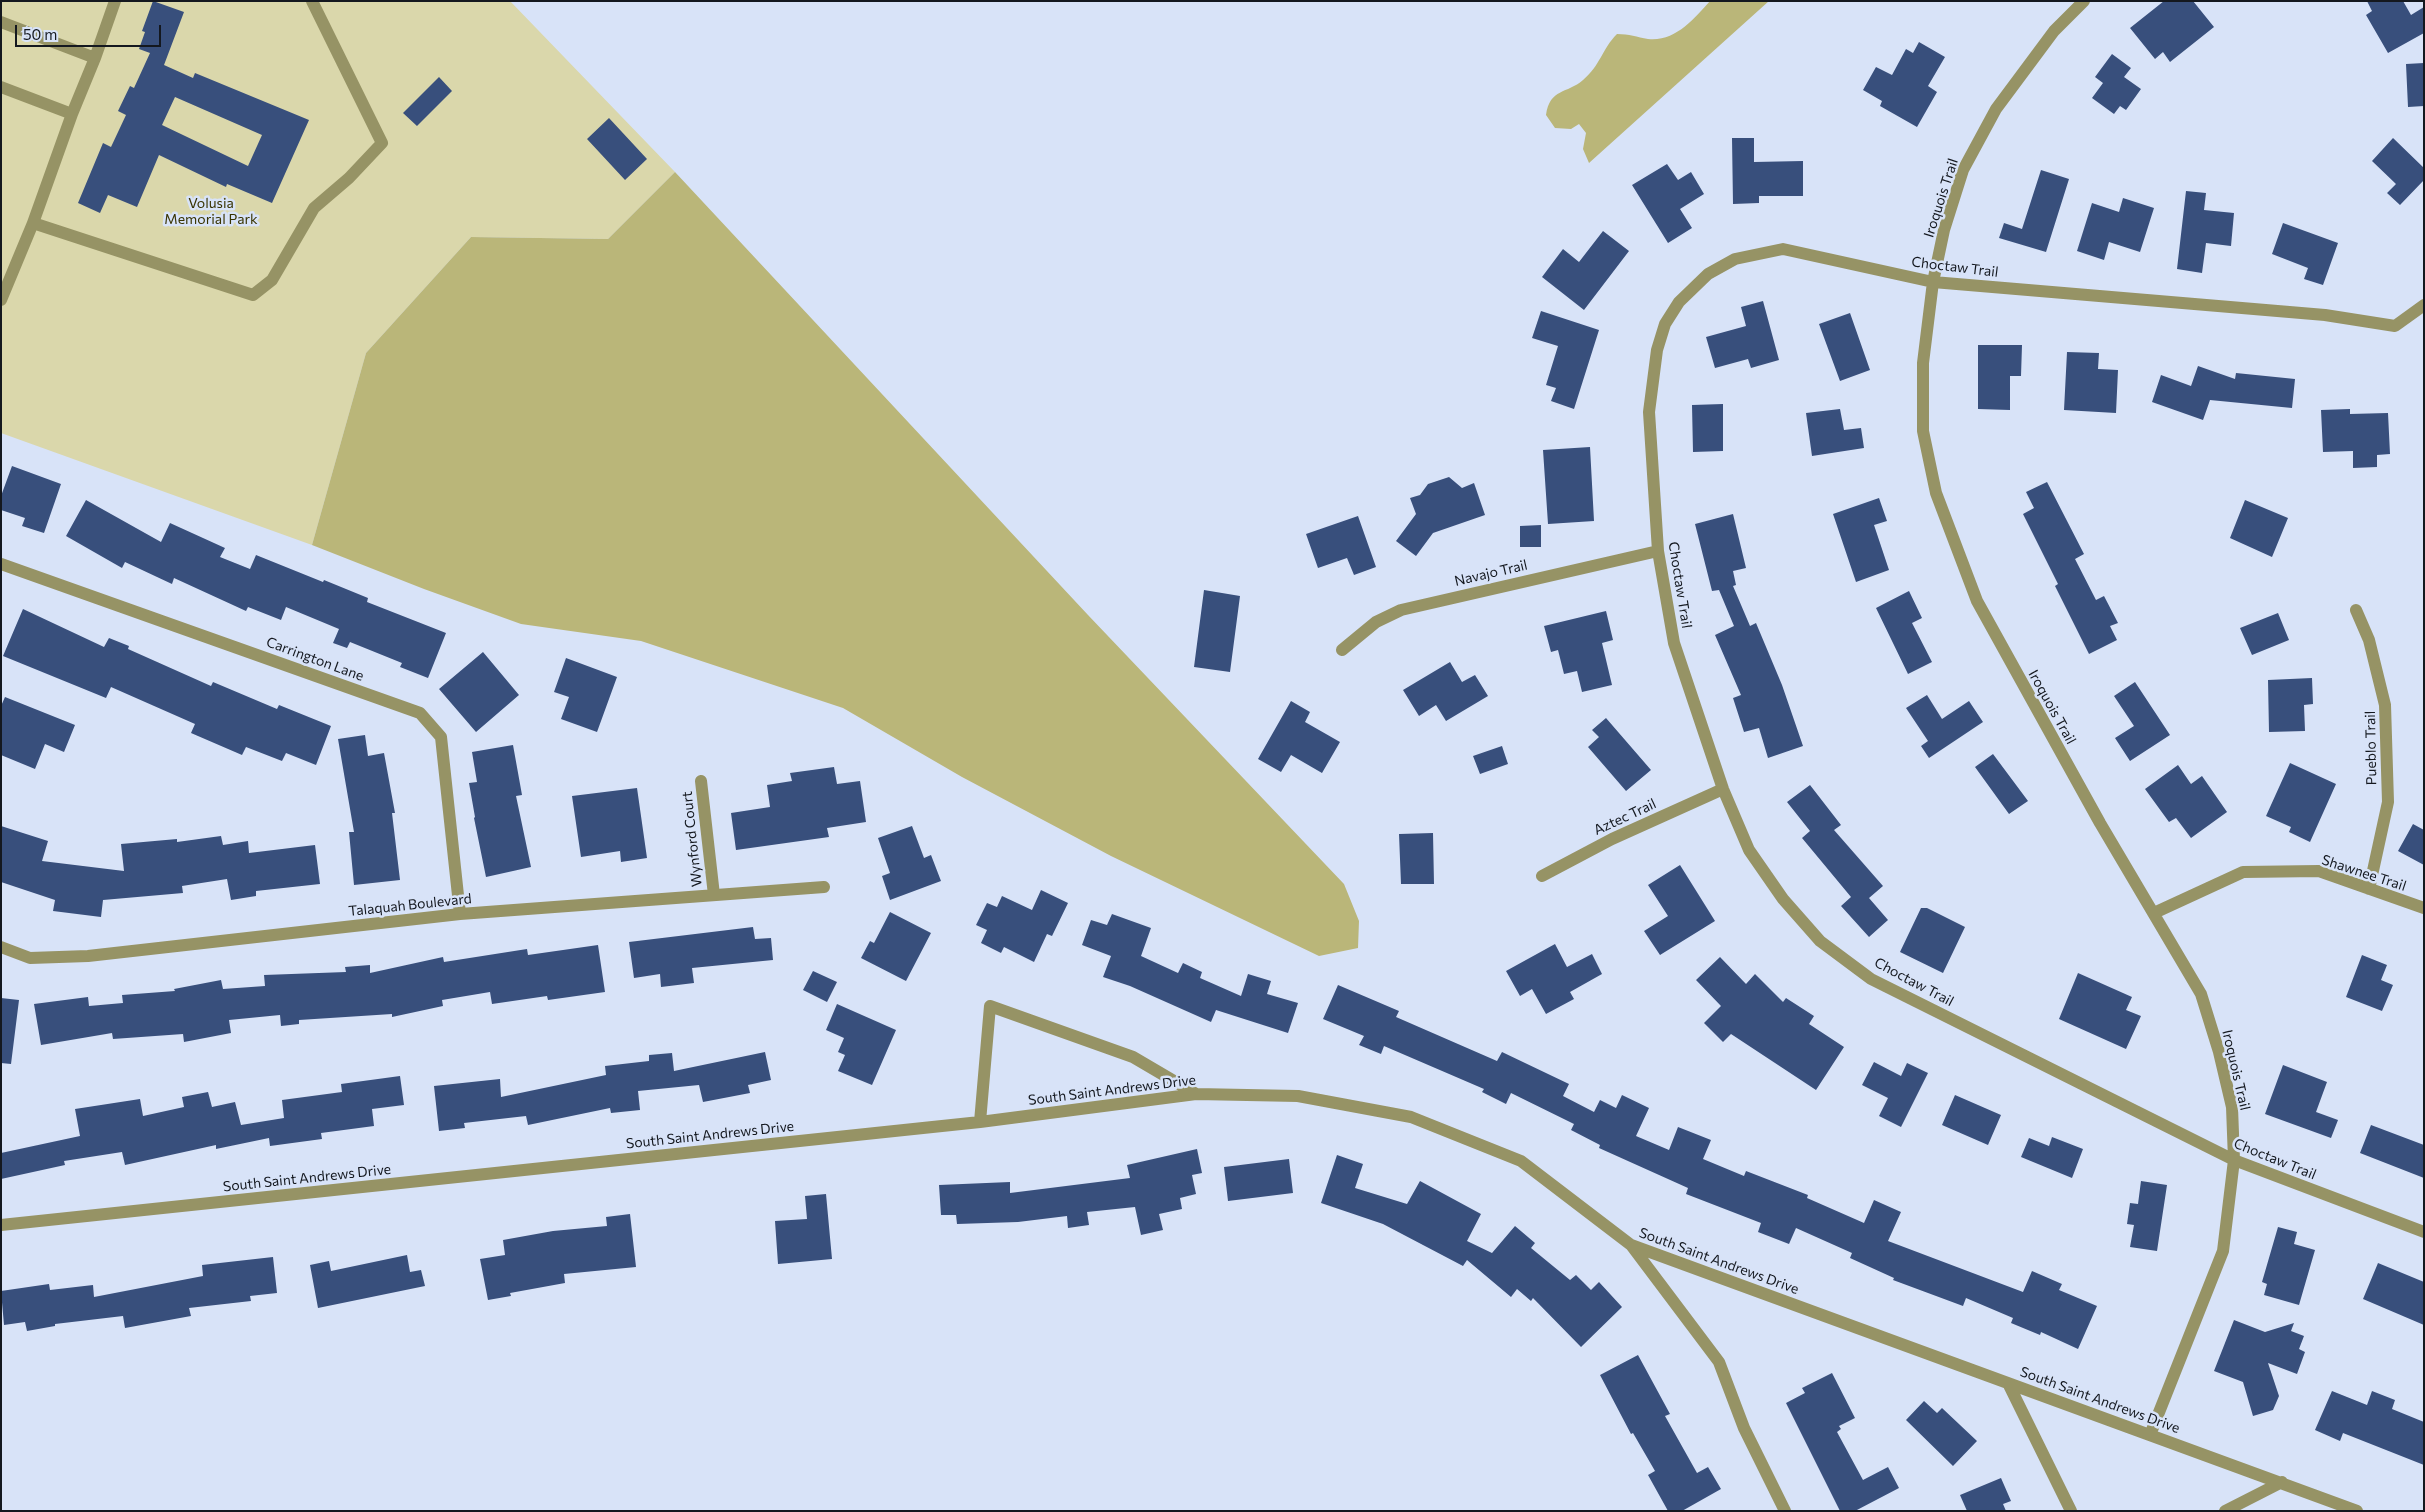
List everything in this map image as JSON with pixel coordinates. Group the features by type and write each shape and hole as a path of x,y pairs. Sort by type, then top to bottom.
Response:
{"street":[{"path":"1,300 33,223 115,1"},
{"path":"33,223 253,295 272,280 314,208 348,178 382,143 312,1"},
{"name":"Iroquois Trail","path":"2084,1 2054,30 1996,109 1963,170 1944,230 1932,282 1923,363 1923,432 1936,493 1977,601 2100,823 2201,994 2219,1052 2232,1107 2234,1160 2223,1251 2150,1435"},
{"path":"1,22 95,58"},
{"path":"1,87 72,114"},
{"name":"Choctaw Trail","path":"2424,305 2395,326 2325,315 1932,282 1783,249 1735,259 1708,274 1680,302 1665,324 1657,350 1649,412 1658,551 1674,643 1723,789 1750,850 1782,899 1820,941 1871,978 2234,1160 2424,1232"},
{"name":"Navajo Trail","path":"1342,650 1376,622 1402,610 1658,551"},
{"name":"Carrington Lane","path":"1,564 420,713 441,737 460,914"},
{"name":"Pueblo Trail","path":"2356,610 2369,640 2385,705 2388,802 2369,889"},
{"name":"Wynford Court","path":"701,780 714,895"},
{"name":"Aztec Trail","path":"1542,876 1612,839 1723,789"},
{"name":"Shawnee Trail","path":"2154,913 2243,872 2318,871 2424,908"},
{"name":"Talaquah Boulevard","path":"1,947 30,958 88,956 460,914 824,887"},
{"path":"980,1122 990,1006 1133,1058 1196,1094"},
{"name":"South Saint Andrews Drive","path":"1,1225 980,1122 1196,1094 1298,1096 1411,1117 1521,1161 1631,1245 2282,1482 2356,1511"},
{"path":"1631,1245 1718,1362 1744,1428 1786,1511"},
{"path":"2008,1383 2071,1511"},
{"path":"2225,1511 2282,1482"}],"green space":[{"name":"Volusia Memorial Park","path":"1,1 510,1 675,172 608,239 471,237 366,353 312,545 1,433"}],"shaded area":[{"path":"1710,1 1769,1 1589,163 1583,149 1586,133 1579,124 1571,129 1555,128 1546,115 1551,100 1589,75 1617,34 1648,39 1667,37 1683,28"},
{"path":"675,172 1088,615 1344,884 1359,921 1358,948 1319,956 1111,856 962,777 843,708 641,641 521,624 424,589 312,545 366,353 471,237 608,239"}],"building":[{"path":"153,1 184,12 164,65 193,78 195,73 309,120 272,203 227,184 226,187 159,155 137,207 108,195 100,213 78,203 103,143 111,147 126,115 118,111 130,86 134,88 150,53 139,49 145,32 142,31","holes":["175,97 262,135 248,166 162,125"]},
{"path":"2164,1 2193,1 2214,27 2170,62 2163,52 2155,59 2130,28"},
{"path":"2367,1 2403,1 2411,15 2424,7 2424,33 2388,53 2366,15 2372,11"},
{"path":"1919,42 1945,57 1928,86 1937,92 1917,127 1880,106 1882,101 1863,90 1876,67 1892,75 1906,49 1913,53"},
{"path":"2112,54 2131,68 2124,77 2141,89 2126,110 2120,106 2114,114 2092,98 2103,83 2095,77"},
{"path":"2424,63 2424,106 2408,107 2406,64"},
{"path":"439,77 452,91 417,126 403,113"},
{"path":"609,118 647,159 625,180 587,139"},
{"path":"1732,138 1754,138 1754,162 1803,161 1803,196 1759,196 1759,203 1733,204"},
{"path":"2393,138 2424,168 2424,180 2400,205 2387,193 2396,184 2372,161"},
{"path":"1667,164 1678,180 1691,172 1704,194 1680,209 1692,228 1668,243 1632,185"},
{"path":"2041,170 2069,179 2046,252 1999,238 2004,223 2022,229"},
{"path":"2186,191 2206,193 2204,210 2234,213 2231,246 2206,243 2202,273 2177,269"},
{"path":"2123,198 2154,208 2140,252 2109,242 2104,260 2077,251 2092,203 2119,212"},
{"path":"2283,223 2338,243 2323,285 2304,279 2308,268 2272,254"},
{"path":"1603,231 1629,251 1584,310 1542,277 1563,249 1579,262"},
{"path":"1763,301 1779,360 1751,368 1748,359 1715,368 1706,337 1746,326 1741,307"},
{"path":"1541,311 1599,330 1574,409 1551,401 1556,388 1546,385 1558,346 1532,338"},
{"path":"1850,313 1870,370 1840,381 1819,324"},
{"path":"1978,345 2022,345 2021,376 2010,376 2010,410 1978,409"},
{"path":"2067,352 2099,353 2098,369 2118,370 2116,413 2064,410"},
{"path":"2198,366 2235,379 2236,373 2295,379 2292,408 2210,400 2203,420 2152,402 2161,375 2191,386"},
{"path":"1723,404 1723,451 1693,452 1692,405"},
{"path":"1840,409 1844,430 1861,428 1864,448 1812,456 1806,413"},
{"path":"2350,409 2350,414 2388,413 2390,454 2377,455 2377,467 2353,468 2353,451 2323,452 2321,410"},
{"path":"1590,447 1594,521 1548,524 1543,450"},
{"path":"12,466 61,484 44,533 22,526 25,518 1,510 1,496"},
{"path":"1449,477 1462,488 1474,483 1485,515 1433,533 1416,556 1396,541 1416,514 1410,498 1420,495 1428,484"},
{"path":"2047,482 2084,554 2075,559 2096,600 2104,596 2118,623 2110,626 2117,640 2089,654 2055,586 2058,584 2023,514 2034,508 2026,492"},
{"path":"1879,498 1887,521 1874,525 1889,570 1856,582 1833,514"},
{"path":"86,500 161,542 170,523 225,548 220,557 250,569 256,555 368,598 367,602 446,633 428,678 400,667 402,663 350,642 347,648 333,643 339,629 286,607 281,620 248,607 246,611 174,578 172,584 125,562 122,568 66,536"},
{"path":"2245,500 2288,518 2272,557 2230,538"},
{"path":"1733,514 1746,568 1733,571 1736,585 1733,586 1750,626 1756,623 1782,685 1803,746 1768,758 1759,728 1744,732 1733,698 1741,695 1715,635 1734,626 1719,590 1712,591 1695,524"},
{"path":"1358,516 1376,567 1354,575 1347,558 1318,568 1306,534"},
{"path":"1541,525 1541,547 1520,547 1520,526"},
{"path":"1204,590 1240,596 1230,672 1194,667"},
{"path":"1909,591 1922,618 1912,623 1932,662 1908,674 1876,608"},
{"path":"23,609 104,647 109,638 129,646 128,649 211,686 213,682 277,709 279,705 331,726 316,765 286,753 282,761 246,747 242,755 191,733 195,724 111,687 106,698 3,656"},
{"path":"1606,611 1613,640 1602,643 1612,685 1582,692 1577,671 1564,674 1558,650 1551,652 1544,626"},
{"path":"2278,613 2289,640 2252,655 2240,628"},
{"path":"483,652 519,695 476,732 439,689"},
{"path":"566,658 617,677 597,732 561,719 569,697 554,692"},
{"path":"1450,662 1462,682 1475,675 1488,696 1446,721 1436,705 1419,716 1403,690"},
{"path":"2312,678 2313,704 2304,705 2305,731 2269,732 2268,680"},
{"path":"2135,682 2170,735 2130,761 2115,738 2134,726 2114,696"},
{"path":"1927,695 1942,719 1969,701 1983,722 1929,758 1921,746 1928,741 1906,708"},
{"path":"5,697 75,725 64,752 45,744 35,769 1,755 1,706"},
{"path":"1291,701 1310,712 1305,722 1340,742 1322,773 1291,755 1281,772 1258,759"},
{"path":"1606,718 1651,770 1626,791 1588,747 1599,737 1592,730"},
{"path":"365,735 368,756 384,753 395,813 392,813 400,880 354,885 349,832 354,832 338,739"},
{"path":"513,745 522,795 516,796 531,867 486,877 469,783 477,782 472,752"},
{"path":"1502,746 1508,764 1480,774 1473,756"},
{"path":"1993,754 2028,801 2009,814 1975,767"},
{"path":"2290,763 2336,784 2310,842 2289,832 2291,827 2266,816"},
{"path":"2178,765 2191,784 2202,776 2227,812 2191,838 2176,818 2169,822 2145,789"},
{"path":"834,767 837,784 860,781 866,822 827,828 829,837 736,850 731,813 770,807 767,785 792,781 790,773"},
{"path":"1810,785 1841,825 1834,830 1883,886 1869,898 1888,920 1869,937 1841,906 1851,897 1802,838 1810,831 1787,802"},
{"path":"637,788 647,858 621,862 620,851 581,857 572,796"},
{"path":"2413,824 2424,830 2424,865 2398,851"},
{"path":"1,826 48,841 42,861 124,871 121,844 177,839 177,842 221,836 223,845 248,841 249,853 315,845 320,884 256,891 256,896 231,900 227,879 182,886 183,893 103,900 101,917 53,911 55,900 1,882"},
{"path":"912,826 924,858 931,855 941,881 890,900 882,876 890,873 878,838"},
{"path":"1433,833 1434,884 1401,884 1399,834"},
{"path":"1680,865 1715,921 1660,955 1644,931 1668,916 1648,885"},
{"path":"1041,890 1068,903 1052,936 1047,934 1034,962 1004,947 1001,953 981,943 987,930 976,925 987,903 997,907 1002,896 1032,910"},
{"path":"1921,908 1927,908 1965,927 1943,973 1900,952"},
{"path":"890,912 931,933 906,981 861,958 870,941 874,943"},
{"path":"1112,914 1151,928 1141,956 1178,973 1183,963 1202,972 1200,978 1241,996 1248,974 1271,981 1267,994 1298,1003 1288,1033 1216,1010 1211,1022 1130,986 1103,977 1111,956 1082,945 1091,920 1107,925"},
{"path":"753,927 755,939 771,938 773,960 692,968 694,983 661,987 660,974 634,978 629,942"},
{"path":"1555,944 1567,967 1592,954 1602,974 1570,992 1574,999 1546,1014 1532,989 1520,996 1506,971"},
{"path":"598,945 605,992 548,1000 547,996 492,1004 490,992 442,1000 443,1006 392,1017 392,1014 299,1020 299,1024 281,1026 280,1015 229,1020 231,1033 184,1042 183,1034 113,1039 112,1033 41,1045 34,1004 88,997 89,1006 123,1003 122,995 175,991 174,989 221,980 223,989 265,986 264,975 346,972 345,967 370,965 370,973 443,957 444,962 527,949 528,955"},
{"path":"2362,955 2387,965 2381,980 2393,985 2382,1011 2346,997"},
{"path":"1720,957 1746,984 1755,974 1783,1002 1786,998 1814,1016 1809,1024 1844,1047 1816,1090 1731,1034 1723,1042 1704,1023 1721,1006 1696,980"},
{"path":"813,971 837,982 827,1002 803,990"},
{"path":"2078,973 2132,997 2126,1010 2141,1016 2126,1049 2059,1019"},
{"path":"1338,985 1399,1011 1396,1017 1497,1061 1502,1052 1569,1084 1563,1096 1594,1112 1600,1100 1616,1108 1622,1095 1649,1108 1636,1136 1669,1150 1678,1127 1711,1140 1703,1159 1744,1176 1746,1171 1808,1195 1807,1198 1864,1223 1874,1200 1901,1212 1888,1241 2023,1292 2032,1271 2062,1284 2059,1290 2097,1306 2078,1349 2041,1332 2040,1335 2011,1323 2013,1318 1966,1298 1963,1306 1893,1280 1894,1278 1850,1258 1852,1253 1796,1228 1789,1244 1758,1232 1761,1223 1686,1194 1688,1188 1599,1148 1600,1145 1571,1130 1574,1124 1511,1093 1506,1104 1482,1092 1484,1089 1384,1046 1381,1054 1359,1045 1364,1036 1323,1019"},
{"path":"1,998 19,1000 11,1064 1,1063"},
{"path":"837,1004 896,1030 872,1085 838,1071 845,1055 838,1052 844,1038 826,1030"},
{"path":"765,1052 771,1080 748,1085 750,1093 703,1102 699,1085 638,1091 640,1110 611,1113 610,1108 528,1125 526,1116 464,1123 465,1128 439,1131 434,1086 500,1079 501,1097 606,1075 605,1066 649,1061 649,1055 672,1053 674,1071"},
{"path":"1874,1062 1901,1076 1907,1063 1928,1073 1901,1127 1879,1116 1888,1098 1862,1085"},
{"path":"2283,1065 2327,1082 2316,1112 2338,1120 2331,1138 2265,1114"},
{"path":"400,1076 404,1105 372,1109 374,1126 321,1133 322,1139 270,1146 269,1138 216,1149 216,1145 125,1165 122,1152 64,1161 65,1165 1,1179 1,1153 80,1136 75,1109 140,1099 143,1116 184,1107 182,1097 208,1092 212,1107 235,1102 241,1125 284,1118 282,1100 342,1092 341,1084"},
{"path":"1955,1095 2001,1115 1988,1145 1942,1125"},
{"path":"2371,1125 2424,1145 2424,1178 2360,1153"},
{"path":"2052,1137 2083,1149 2072,1178 2021,1157 2029,1138 2049,1146"},
{"path":"1197,1149 1202,1173 1192,1175 1196,1194 1180,1198 1182,1209 1159,1214 1163,1230 1141,1235 1135,1207 1087,1212 1089,1225 1068,1228 1067,1216 1018,1222 957,1224 956,1215 941,1215 939,1185 1010,1182 1010,1193 1130,1178 1127,1165"},
{"path":"1337,1155 1363,1164 1355,1188 1407,1204 1420,1181 1481,1214 1467,1241 1492,1253 1515,1226 1535,1243 1531,1248 1570,1280 1576,1275 1591,1290 1599,1282 1622,1307 1581,1347 1533,1298 1531,1301 1517,1289 1511,1297 1467,1260 1463,1266 1383,1224 1321,1203"},
{"path":"1289,1159 1293,1193 1228,1201 1224,1167"},
{"path":"2141,1181 2167,1185 2157,1251 2130,1247 2134,1225 2127,1224 2130,1203 2138,1204"},
{"path":"826,1194 832,1259 778,1264 775,1221 807,1219 805,1196"},
{"path":"630,1214 636,1267 564,1274 565,1283 510,1293 511,1296 488,1300 480,1259 505,1255 503,1240 553,1231 607,1226 606,1217"},
{"path":"2278,1227 2297,1232 2294,1244 2315,1250 2299,1305 2264,1295 2267,1284 2262,1282"},
{"path":"407,1255 410,1272 421,1270 425,1286 318,1308 310,1265 329,1261 331,1271"},
{"path":"273,1257 277,1293 250,1296 251,1301 189,1308 191,1316 125,1328 123,1316 55,1324 55,1326 27,1331 25,1322 4,1325 1,1291 49,1284 50,1290 93,1285 94,1297 203,1276 202,1265"},
{"path":"2378,1263 2424,1282 2424,1325 2363,1299"},
{"path":"2234,1320 2265,1332 2294,1323 2291,1331 2304,1336 2299,1349 2305,1352 2297,1374 2268,1363 2279,1396 2273,1410 2253,1416 2243,1382 2214,1371"},
{"path":"1638,1355 1670,1414 1665,1416 1697,1473 1708,1467 1721,1489 1682,1511 1668,1511 1648,1475 1655,1471 1633,1433 1631,1434 1600,1375"},
{"path":"1832,1373 1855,1418 1839,1426 1841,1429 1837,1432 1863,1480 1888,1467 1899,1488 1855,1511 1840,1511 1786,1403 1805,1393 1802,1388"},
{"path":"2332,1391 2367,1405 2372,1391 2395,1400 2392,1409 2424,1422 2424,1465 2343,1433 2340,1441 2315,1430"},
{"path":"1924,1401 1937,1413 1942,1408 1977,1441 1953,1466 1906,1420"},
{"path":"2001,1478 2011,1501 2003,1504 2006,1511 1967,1511 1960,1495"}]}
